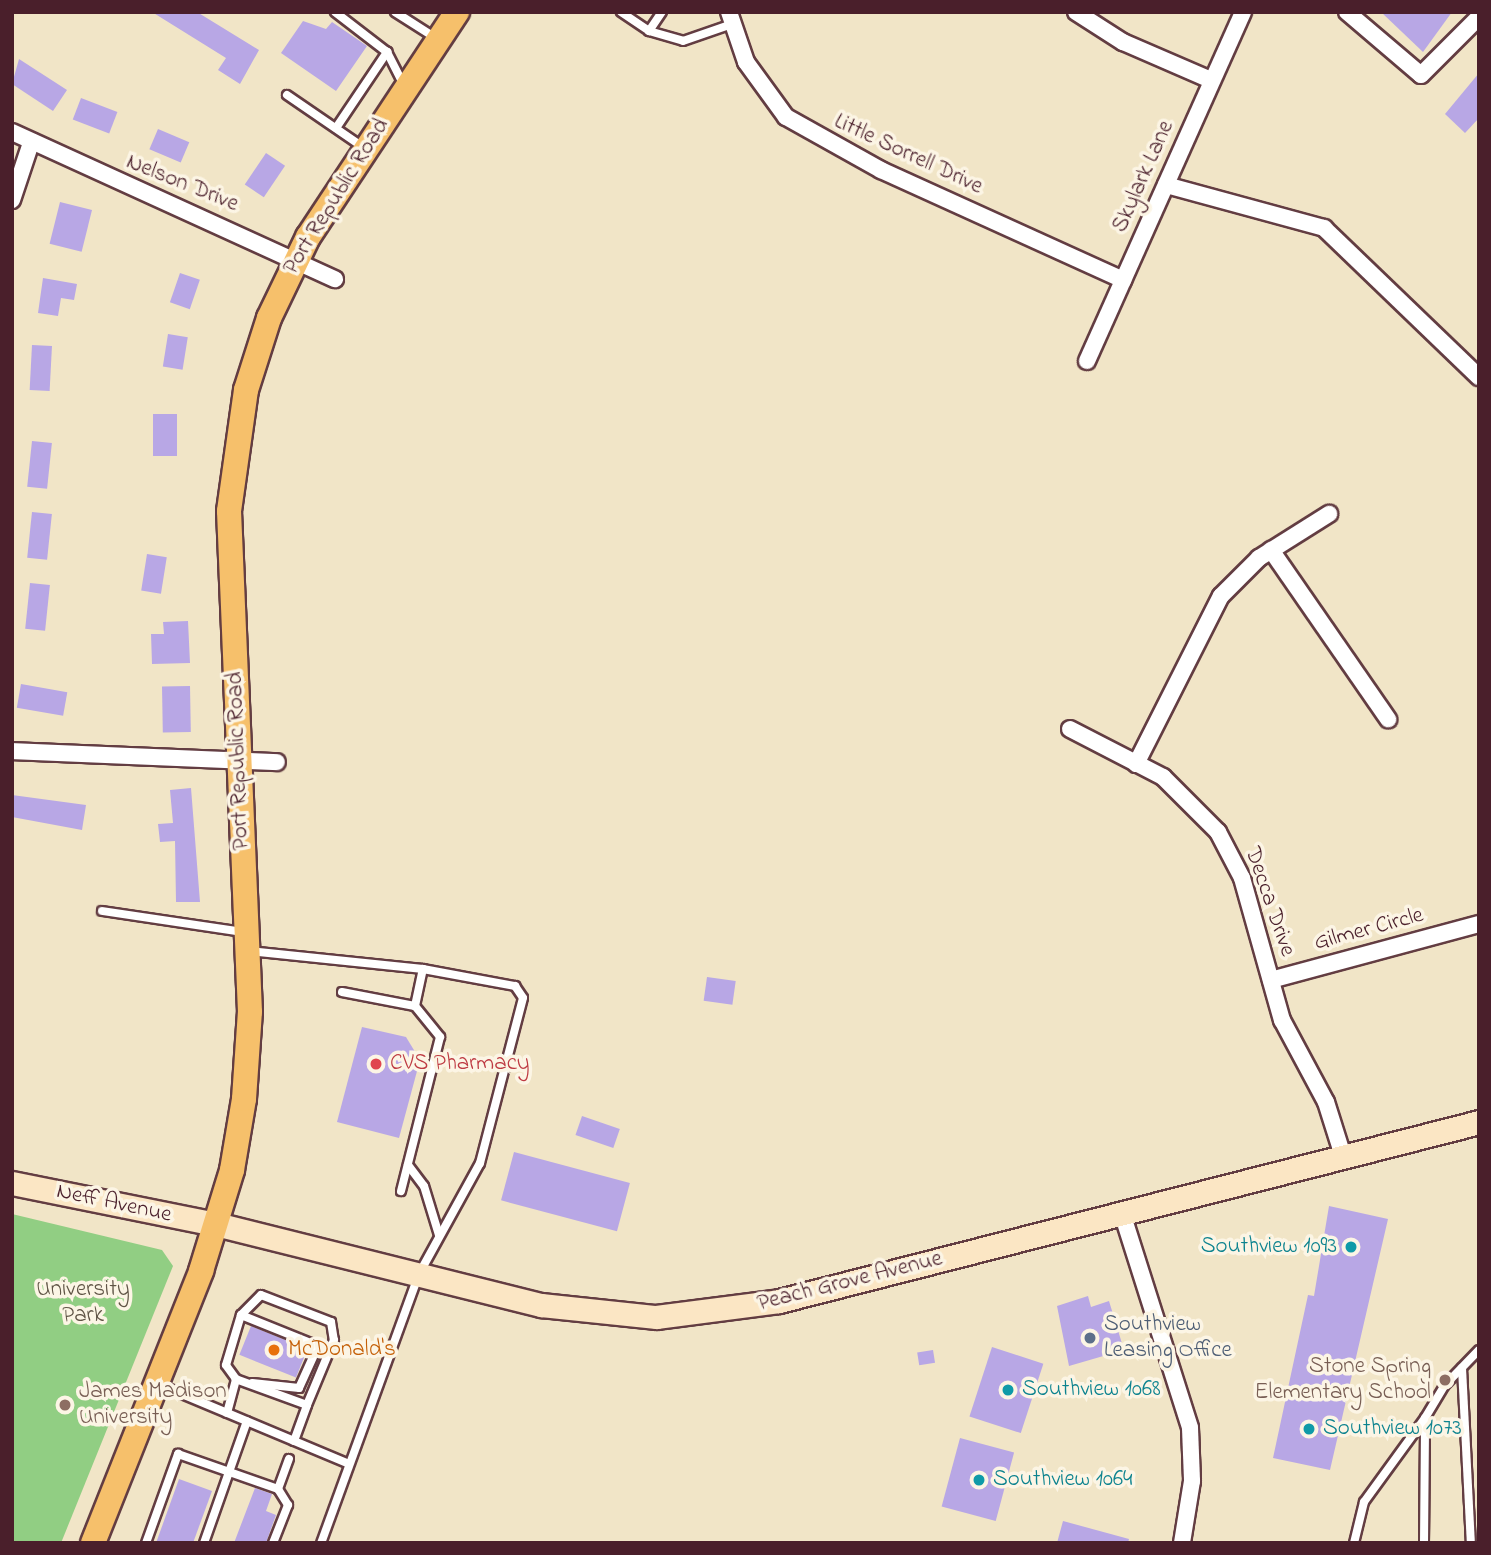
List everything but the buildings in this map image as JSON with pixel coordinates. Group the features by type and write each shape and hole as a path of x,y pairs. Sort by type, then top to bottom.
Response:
{"main road":[{"name":"Port Republic Road","path":"93,1543 216,1224 244,1100 246,942 232,471 254,361 297,257 365,149 457,12"},
{"name":"Peach Grove Avenue","path":"216,1224 595,1314 693,1315 792,1298 1479,1122"},
{"name":"Neff Avenue","path":"12,1183 216,1224"}],"street":[{"path":"1076,12 1124,42 1211,80"},
{"name":"Skylark Lane","path":"1087,361 1243,12"},
{"path":"1347,12 1421,75 1479,18"},
{"name":"Little Sorrell Drive","path":"731,18 768,95 817,139 1123,280"},
{"name":"Nelson Drive","path":"12,132 30,143 297,257 335,279"},
{"path":"12,200 30,143"},
{"path":"1166,185 1324,228 1479,377"},
{"path":"1136,764 1206,619 1230,586 1270,550 1329,514"},
{"path":"1270,550 1388,719"},
{"name":"Decca Drive","path":"1070,729 1183,793 1225,843 1242,878 1271,980 1343,1156"},
{"path":"12,751 239,764 277,762"},
{"name":"Gilmer Circle","path":"1271,980 1479,924"},
{"path":"1122,1213 1190,1428 1192,1489 1182,1543"}],"lane":[{"path":"335,12 387,52 405,89"},
{"path":"395,12 438,40"},
{"path":"621,12 649,31 683,41 731,18"},
{"path":"649,31 662,12"},
{"path":"336,128 387,52"},
{"path":"287,95 365,149"},
{"path":"102,911 246,942 514,986 523,998 480,1163 419,1274 321,1543"},
{"path":"415,1006 423,969"},
{"path":"342,992 415,1006 441,1044 401,1191"},
{"path":"408,1165 424,1186 439,1235"},
{"path":"294,1441 334,1340 331,1322 261,1295 241,1315 226,1365 236,1379 307,1405"},
{"path":"241,1315 318,1346 299,1388 270,1380 249,1384"},
{"path":"1354,1543 1364,1502 1462,1368 1479,1350"},
{"path":"1462,1368 1471,1543"},
{"path":"227,1413 236,1379"},
{"path":"155,1383 349,1464"},
{"path":"1424,1543 1425,1418"},
{"path":"204,1543 247,1421"},
{"path":"145,1543 178,1454 278,1489 288,1505 273,1543"},
{"path":"278,1489 289,1459"}],"green space":[{"name":"University Park","path":"12,1214 162,1250 173,1266 61,1543 12,1543"}],"place":[{"name":"CVS Pharmacy","path":"376,1064"},
{"name":"Southview 1093","path":"1351,1247"},
{"name":"Southview Leasing Office","path":"1090,1338"},
{"name":"McDonald's","path":"274,1350"},
{"name":"Stone Spring Elementary School","path":"1445,1380"},
{"name":"Southview 1068","path":"1008,1390"},
{"name":"James Madison University","path":"65,1405"},
{"name":"Southview 1073","path":"1309,1429"},
{"name":"Southview 1064","path":"979,1480"}]}
